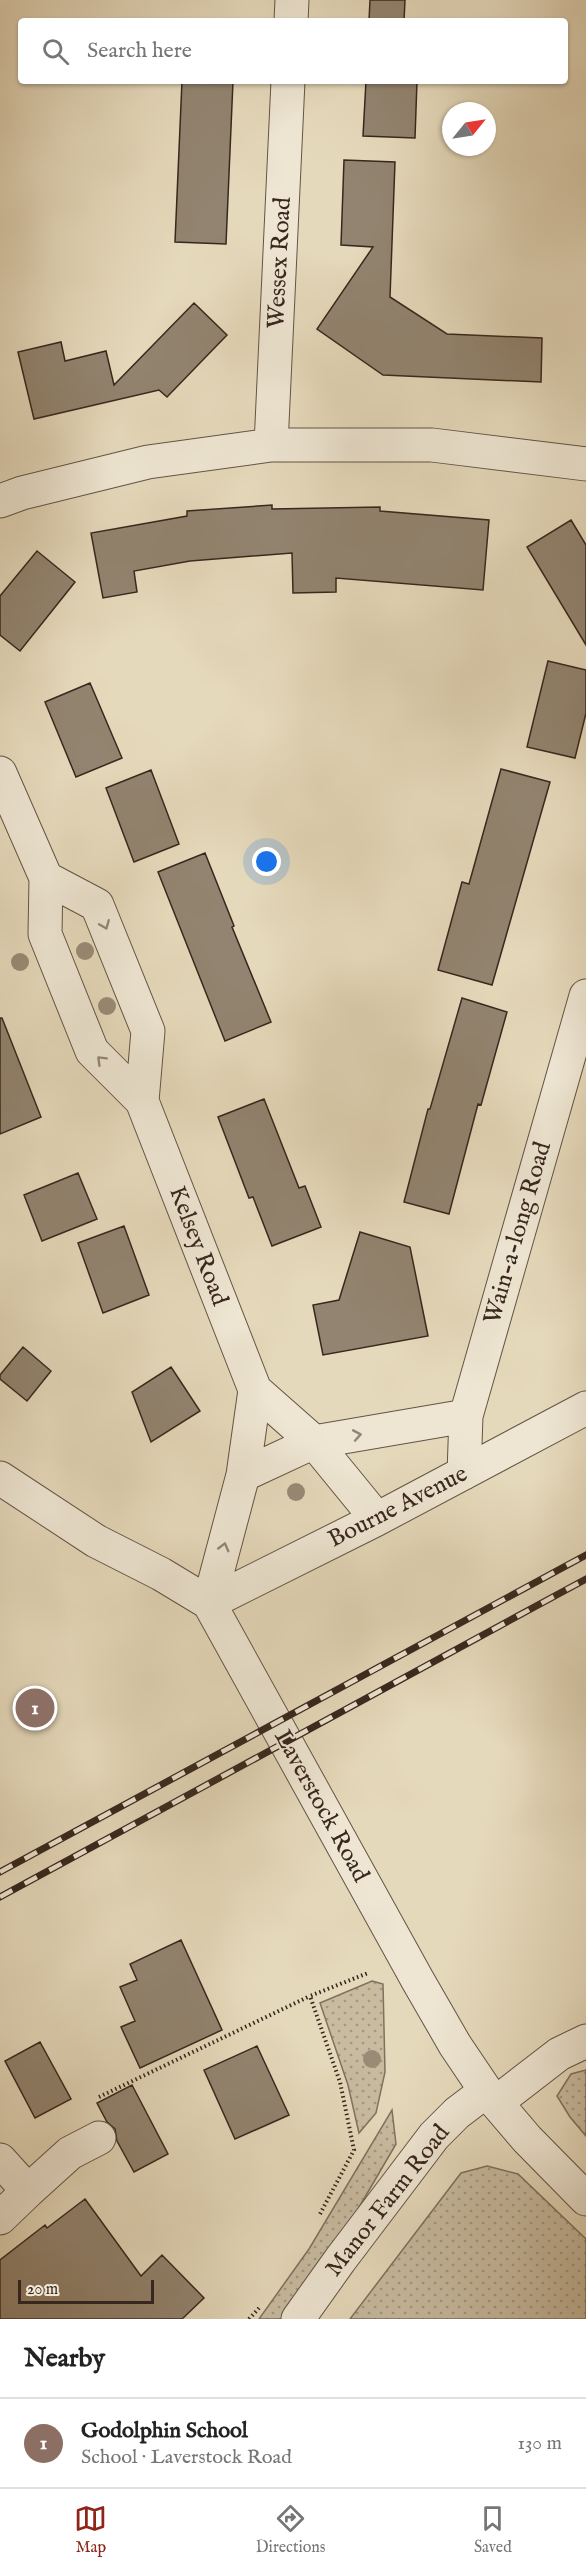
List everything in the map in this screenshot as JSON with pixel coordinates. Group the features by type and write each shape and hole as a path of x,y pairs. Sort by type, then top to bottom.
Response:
{"street":[{"path":"291,18 292,0"},
{"name":"Wessex Road","path":"271,445 288,84"},
{"path":"0,501 22,493 148,462 271,445 432,445 586,464"},
{"name":"Kelsey Road","path":"0,773 46,879 45,934 92,1051 142,1101 255,1390 314,1442 377,1519"},
{"name":"Kelsey Road","path":"46,879 97,905 148,1031 142,1101"},
{"name":"Wain-a-long Road","path":"464,1473 466,1416 586,996"},
{"name":"Kelsey Road","path":"209,1603 243,1475 255,1390"},
{"name":"Bourne Avenue","path":"209,1603 377,1519 586,1408"},
{"path":"243,1475 314,1442 466,1416"},
{"name":"Laverstock Road","path":"0,1478 96,1540 161,1574 209,1603 455,2044 491,2097 535,2147 586,2199"},
{"name":"Manor Farm Road","path":"298,2319 339,2260 434,2136 457,2113 491,2097 559,2054 586,2041"},
{"path":"0,2218 70,2153 99,2138"},
{"path":"0,2160 28,2191"}],"path":[{"path":"99,2138 83,2105 310,1996 405,1958"},
{"path":"310,1996 340,2082 354,2150 318,2218"},
{"path":"249,2319 265,2299"}],"shaded area":[{"path":"372,1981 383,1984 385,2072 376,2113 359,2133 348,2085 320,2003"},
{"path":"586,2070 586,2136 570,2117 557,2096 571,2074"},
{"path":"392,2110 396,2144 337,2245 286,2319 259,2319 309,2249"},
{"path":"487,2166 518,2174 586,2239 586,2319 350,2319 461,2173"}],"building":[{"path":"370,0 405,0 404,18 369,18"},
{"path":"182,84 233,84 226,244 175,242"},
{"path":"366,84 417,84 415,138 363,136"},
{"path":"344,160 395,162 390,297 447,334 542,338 541,382 383,375 317,329 373,247 341,245"},
{"path":"194,303 227,335 167,397 159,390 34,419 18,352 61,342 65,361 106,351 114,385"},
{"path":"272,505 272,509 380,507 380,511 489,520 483,590 336,578 336,592 293,593 292,553 190,561 134,571 137,592 103,598 91,533 187,516 187,511"},
{"path":"571,520 586,545 586,645 527,547"},
{"path":"37,551 75,582 20,651 0,635 0,596"},
{"path":"548,661 586,670 586,713 575,758 527,747"},
{"path":"90,683 122,758 76,777 45,702"},
{"path":"501,769 550,782 492,985 438,970 462,882 469,884"},
{"path":"151,770 179,844 134,862 106,788"},
{"path":"205,853 271,1022 225,1041 158,872"},
{"path":"462,998 507,1012 481,1105 478,1104 449,1214 404,1202 428,1109 430,1109"},
{"path":"0,1018 2,1018 41,1117 0,1134"},
{"path":"264,1099 299,1188 305,1186 321,1227 272,1246 253,1197 249,1198 218,1117"},
{"path":"78,1173 97,1219 42,1241 24,1195"},
{"path":"124,1226 149,1295 103,1313 78,1243"},
{"path":"360,1232 410,1247 428,1336 323,1355 313,1305 339,1300"},
{"path":"23,1347 51,1371 27,1401 0,1379 0,1375"},
{"path":"171,1367 200,1411 151,1442 132,1392"},
{"path":"181,1940 222,2030 140,2068 121,2027 135,2021 120,1987 137,1980 130,1964"},
{"path":"40,2042 71,2099 35,2118 5,2061"},
{"path":"257,2046 289,2115 235,2139 204,2070"},
{"path":"132,2085 168,2154 134,2172 117,2141 115,2129 107,2122 97,2103"},
{"path":"85,2199 141,2276 162,2255 204,2298 182,2319 0,2319 0,2260 45,2225 47,2228"}],"railway":[{"path":"0,1872 586,1555"},
{"path":"0,1897 586,1579"}],"place":[{"name":"Godolphin School","path":"35,1708"}]}
